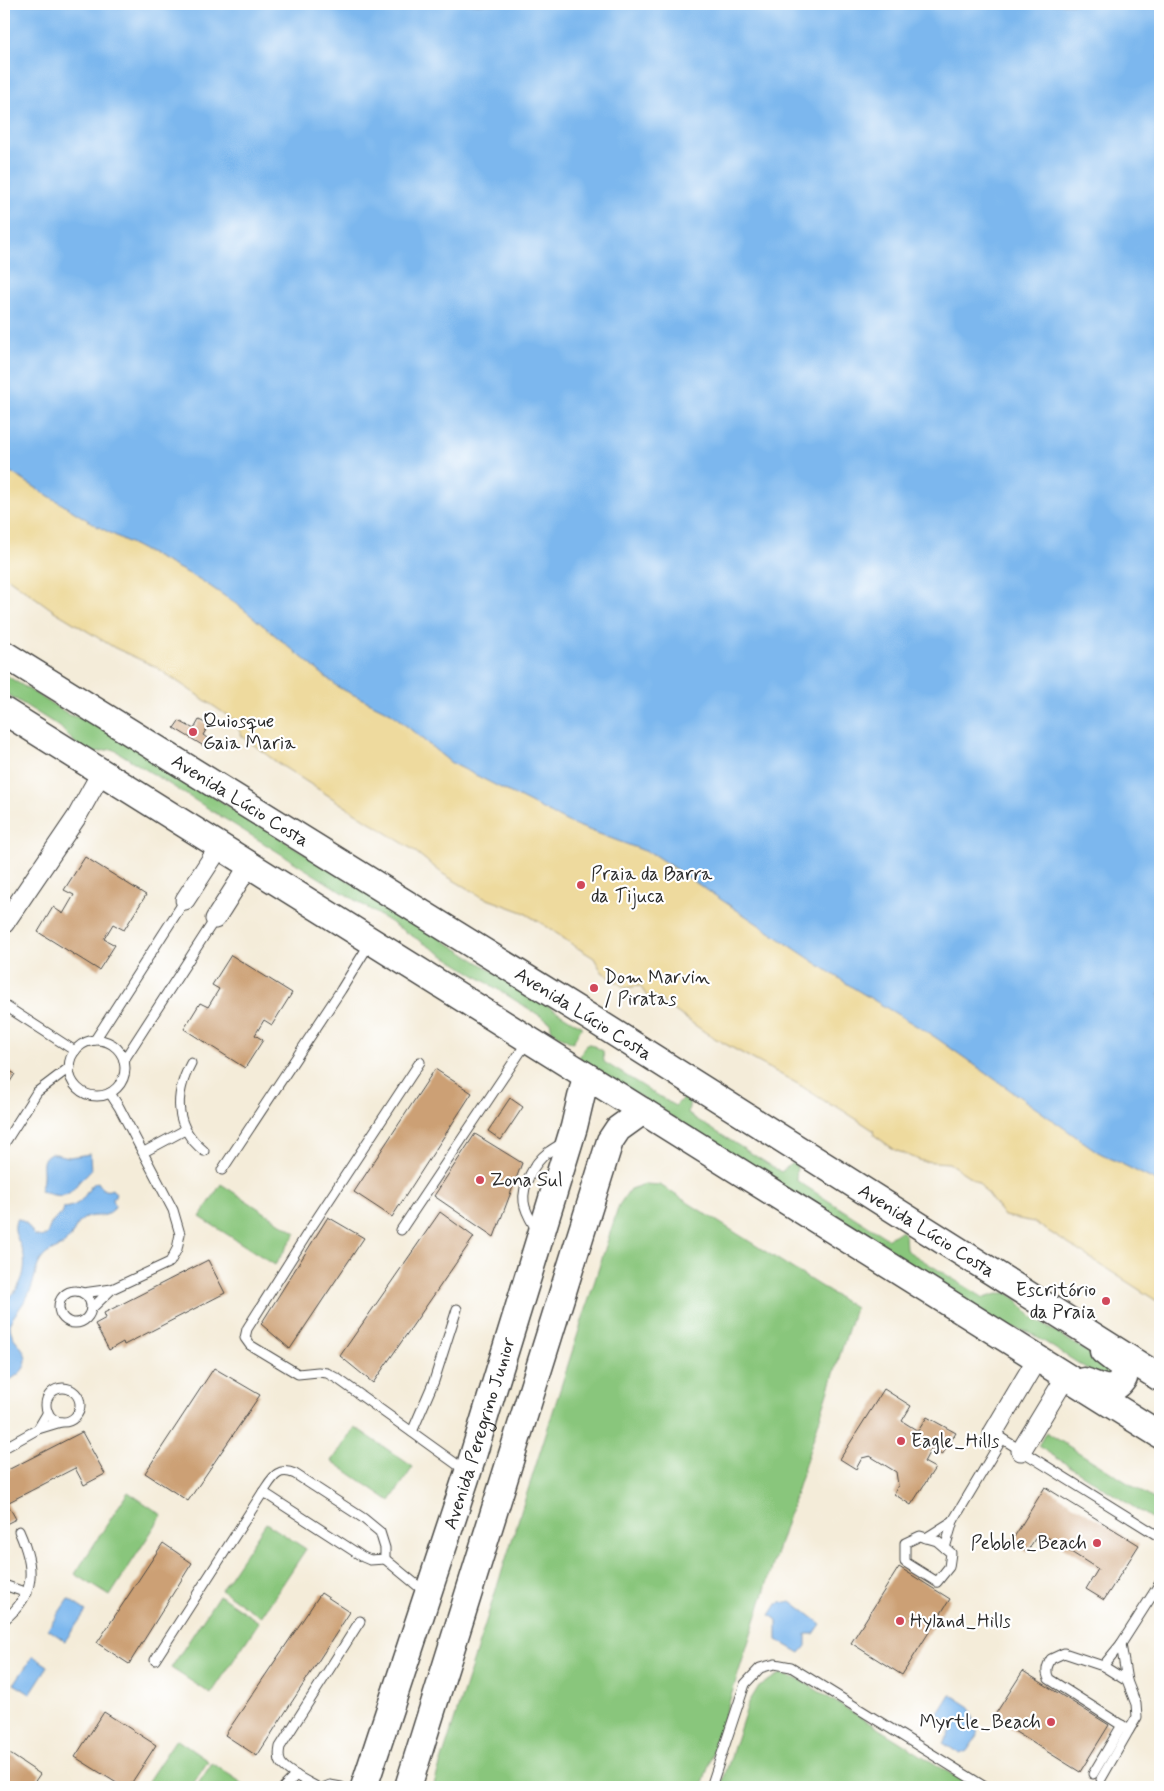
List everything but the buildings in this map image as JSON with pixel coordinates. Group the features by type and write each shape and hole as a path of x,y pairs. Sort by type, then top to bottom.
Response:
{"main road":[{"name":"Avenida Lúcio Costa","path":"4,654 594,1020 1160,1378"},
{"path":"4,665 65,692"},
{"path":"8,712 101,773 250,864 1160,1435"},
{"name":"Avenida Peregrino Junior","path":"364,1787 468,1472 570,1138 586,1076"},
{"name":"Avenida Peregrino Junior","path":"408,1787 610,1141 622,1126 643,1111"},
{"path":"1054,1311 1121,1366 1124,1378 1118,1386 1107,1389 1067,1376"},
{"path":"401,1674 440,1688"}],"street":[{"path":"4,924 76,818 101,773"},
{"path":"185,900 220,846"},
{"path":"215,919 250,864"},
{"path":"998,1436 1038,1357"},
{"path":"1021,1451 1067,1376"}],"lane":[{"path":"96,1040 185,900"},
{"path":"124,1060 215,919"},
{"path":"222,1170 341,990 371,941"},
{"path":"4,1005 75,1052"},
{"path":"96,1040 105,1041 113,1045 120,1051 124,1060 124,1075 121,1082 110,1092 102,1095 86,1093 74,1082 70,1067 75,1052 80,1045 96,1040"},
{"path":"401,1230 529,1040"},
{"path":"420,1062 247,1328 245,1338 250,1345 298,1374 327,1373 338,1379 468,1472"},
{"path":"191,1063 184,1076 180,1092 180,1105 185,1130 194,1143 204,1151"},
{"path":"4,1144 37,1092 70,1067"},
{"path":"110,1092 144,1152 173,1210 180,1234 177,1249 170,1262 112,1289 83,1293 72,1291 63,1296 58,1305 61,1315 68,1322 79,1323 88,1317 91,1309 112,1289"},
{"path":"144,1152 185,1130"},
{"path":"83,1293 90,1301 91,1309"},
{"path":"412,1432 434,1381 457,1309"},
{"path":"4,1448 38,1429 72,1420 80,1412 80,1400 73,1391 62,1388 52,1392 47,1402 48,1412 55,1420 61,1422"},
{"path":"38,1429 48,1412"},
{"path":"945,1548 953,1520 998,1436 1160,1536"},
{"path":"155,1660 263,1492 276,1475 282,1471 295,1474 363,1518 380,1532 385,1548 385,1559"},
{"path":"263,1492 363,1557 376,1561 385,1559"},
{"path":"926,1538 953,1520"},
{"path":"4,1620 24,1600 30,1584 30,1569 25,1545 19,1531"},
{"path":"920,1536 926,1538 937,1541 951,1553 949,1567 937,1582 905,1562 905,1543 920,1536"},
{"path":"385,1559 428,1594"},
{"path":"1102,1666 1121,1644 1160,1583"},
{"path":"4,1585 27,1593"},
{"path":"317,1787 296,1775 281,1763 280,1747 360,1621"},
{"path":"1097,1777 1125,1728 1137,1717 1136,1704 1127,1681 1121,1644"},
{"path":"1125,1728 1049,1679 1046,1674 1047,1666 1050,1659 1064,1653 1102,1666 1127,1681"},
{"path":"711,1787 745,1684 760,1668 775,1664 791,1667 985,1787"},
{"path":"284,1787 296,1775"},
{"path":"325,1787 330,1785 341,1787"}],"green space":[{"path":"4,674 70,715 93,721 582,1027 573,1042 552,1031 550,1022 113,749 90,753 75,743 60,727 4,692"},
{"path":"586,1044 590,1044 603,1051 604,1062 675,1106 685,1096 690,1099 688,1114 781,1172 792,1163 797,1166 796,1180 888,1239 900,1231 905,1234 906,1250 984,1298 1008,1293 1033,1318 1114,1368 1106,1381 1029,1332 1003,1326 579,1058"},
{"path":"221,1184 296,1233 275,1265 200,1217"},
{"path":"645,1184 660,1185 855,1308 702,1787 433,1787 619,1205 630,1189"},
{"path":"355,1427 413,1467 390,1501 332,1461"},
{"path":"1046,1432 1160,1503 1160,1524 1038,1446"},
{"path":"128,1492 162,1515 110,1596 75,1574"},
{"path":"266,1523 306,1549 261,1617 221,1590"},
{"path":"219,1595 259,1622 211,1694 171,1668"},
{"path":"780,1674 799,1679 972,1787 721,1787 748,1704 759,1686"},
{"path":"176,1739 208,1761 191,1787 144,1787"},
{"path":"212,1763 245,1785 243,1787 196,1787"}],"sand":[{"name":"Praia da Barra da Tijuca","path":"4,468 97,526 201,580 242,608 338,687 391,713 450,762 570,823 653,854 852,987 935,1037 1098,1152 1160,1183 1160,1303 1034,1222 1004,1216 979,1183 949,1163 922,1161 895,1150 874,1135 873,1130 836,1106 831,1105 798,1084 709,1035 659,998 654,1001 649,999 640,986 625,988 602,972 594,958 523,912 482,897 443,874 412,849 279,764 242,736 234,720 156,667 115,648 54,611 4,575"}],"water":[{"path":"4,4 1160,4 1160,1183 1098,1152 935,1037 852,987 653,854 570,823 450,762 391,713 338,687 242,608 201,580 97,526 4,468"},
{"path":"51,1153 69,1157 90,1154 91,1171 66,1195 52,1195 40,1191 43,1180 43,1161"},
{"path":"98,1182 104,1189 112,1189 116,1194 113,1199 115,1206 103,1216 84,1219 66,1242 46,1254 41,1260 29,1293 10,1322 13,1336 26,1356 25,1366 22,1371 4,1383 4,1302 18,1286 24,1266 23,1252 15,1232 17,1218 26,1223 34,1235 46,1235 53,1221 63,1213 63,1208 77,1204 91,1187"},
{"path":"68,1599 86,1611 65,1641 48,1629"},
{"path":"791,1601 821,1624 814,1634 806,1634 806,1646 800,1653 777,1640 777,1620 770,1615 777,1604"},
{"path":"33,1656 48,1666 30,1694 14,1684"},
{"path":"950,1694 970,1707 978,1735 967,1751 960,1754 943,1743 952,1730 949,1723 937,1715"}],"place":[{"name":"Quiosque Gaia Maria","path":"193,732"},
{"name":"Praia da Barra da Tijuca","path":"581,885"},
{"name":"Dom Marvin / Piratas","path":"594,988"},
{"name":"Zona Sul","path":"480,1180"},
{"name":"Escritório da Praia","path":"1106,1301"},
{"name":"Eagle_Hills","path":"901,1441"},
{"name":"Pebble_Beach","path":"1097,1543"},
{"name":"Hyland_Hills","path":"900,1621"},
{"name":"Myrtle_Beach","path":"1051,1722"}]}
